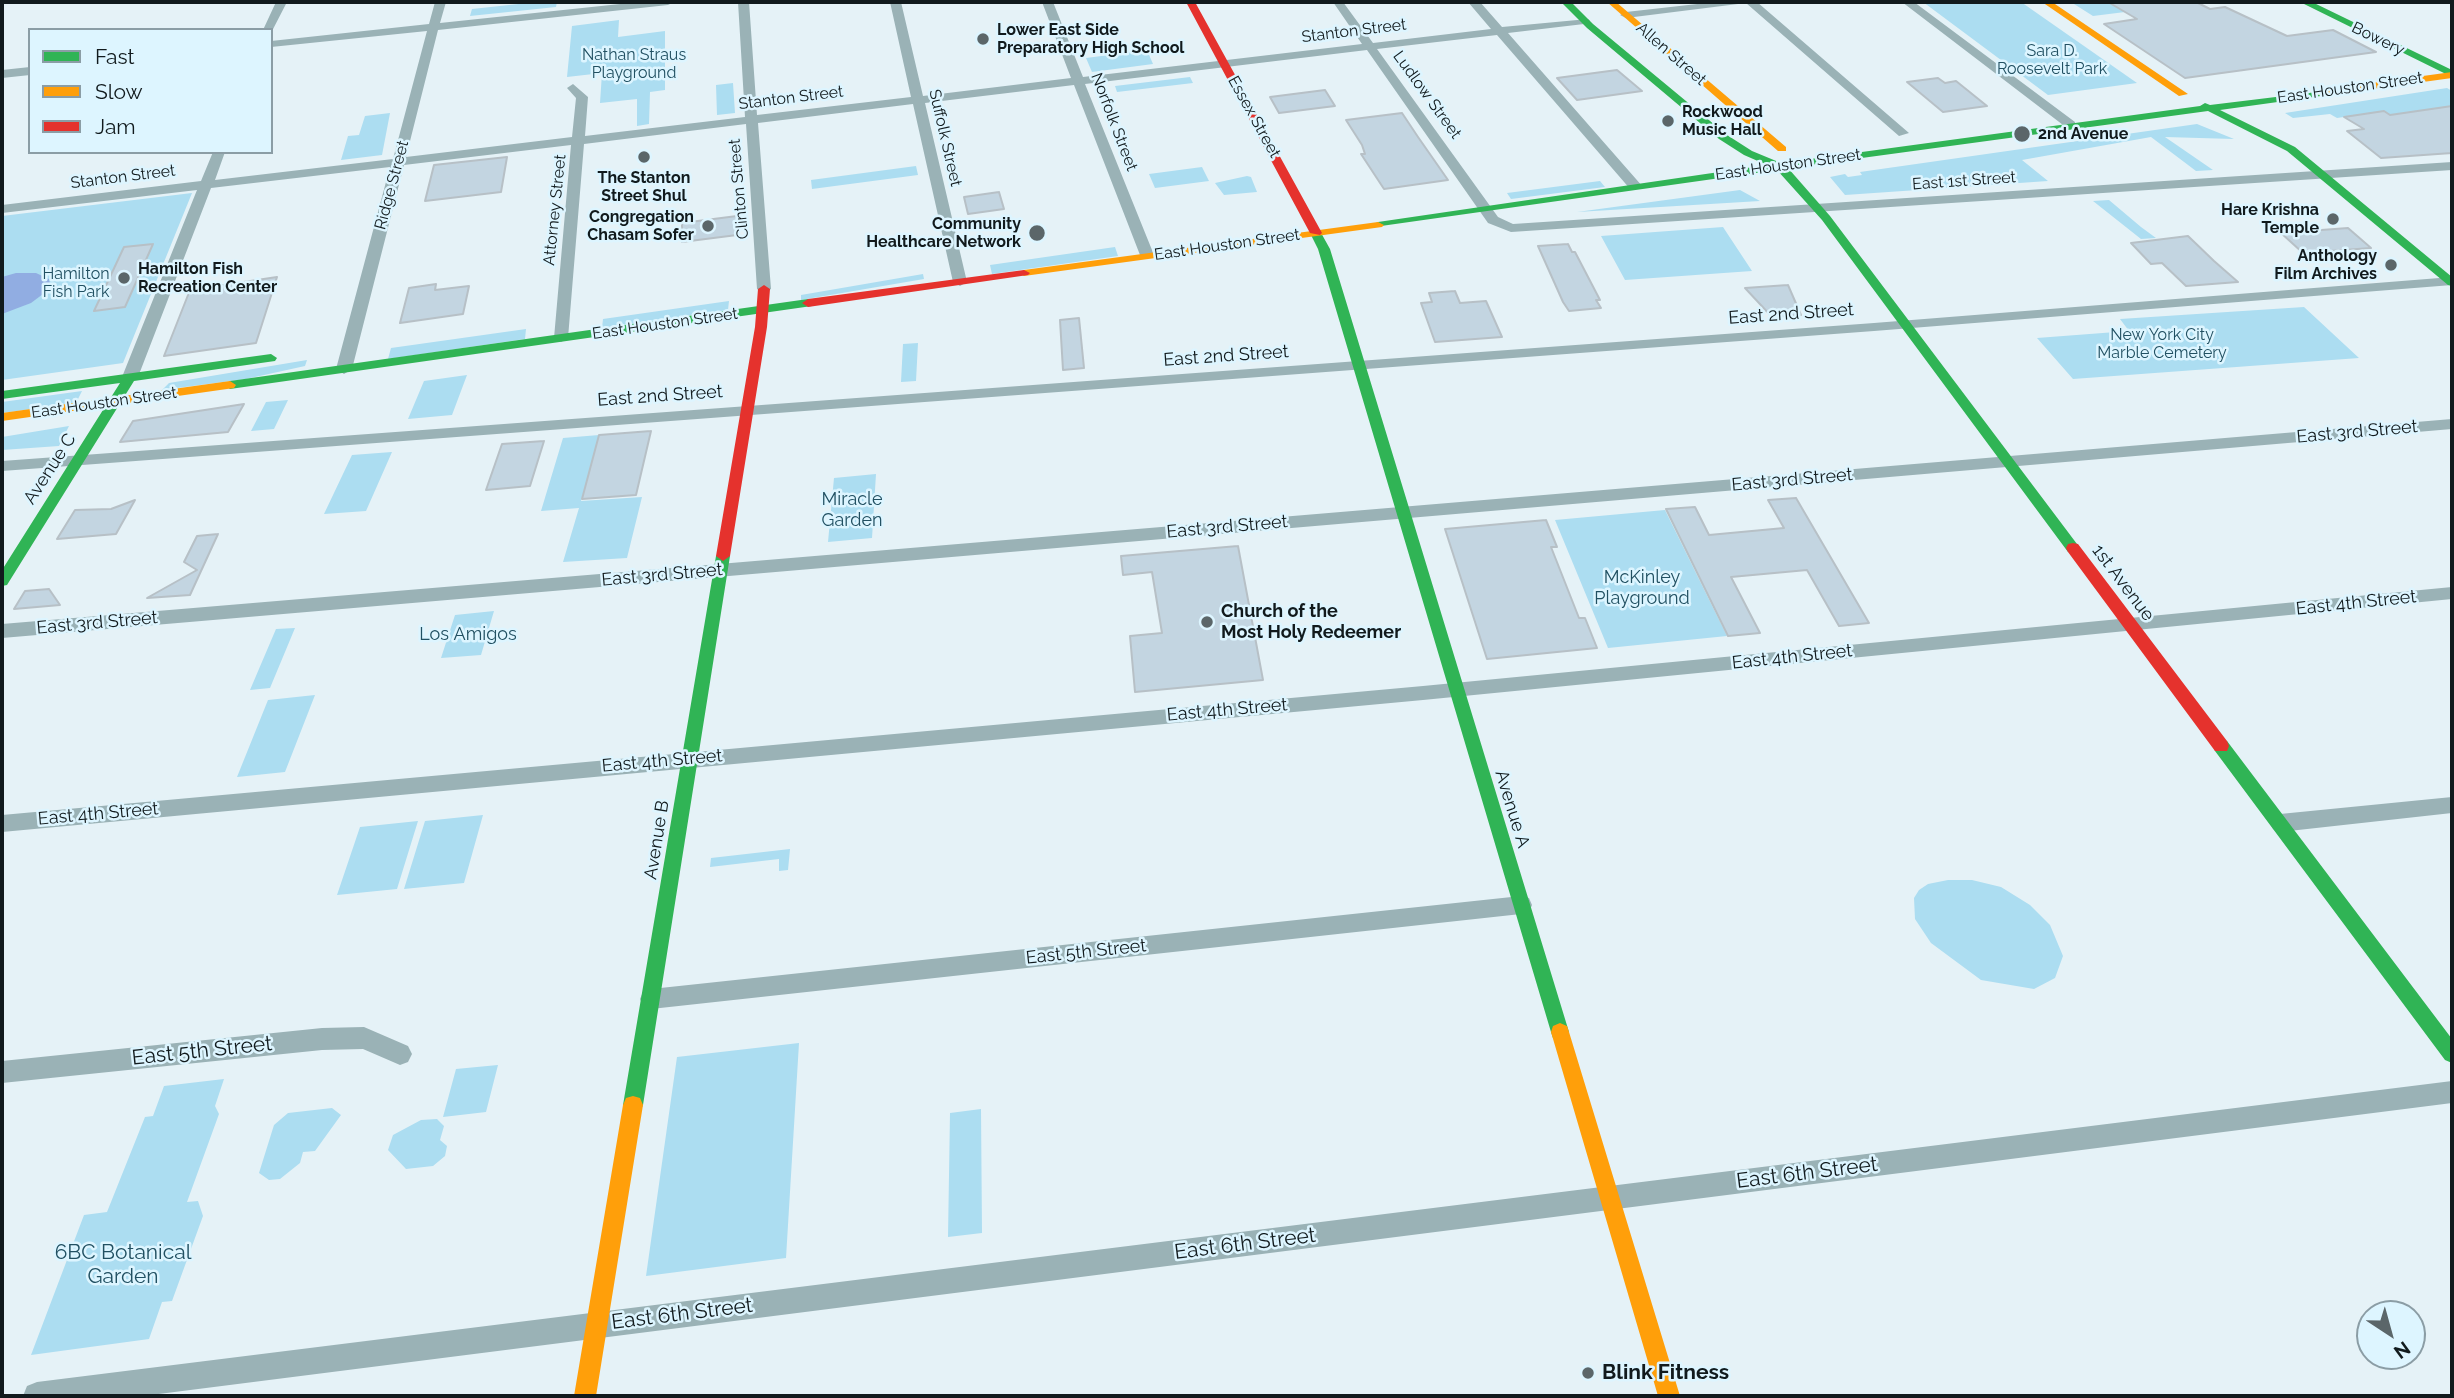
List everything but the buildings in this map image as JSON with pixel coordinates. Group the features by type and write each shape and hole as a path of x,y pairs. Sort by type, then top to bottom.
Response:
{"main road":[{"name":"Essex Street","path":"1190,2 1314,214 1316,233"},
{"name":"Allen Street","path":"1566,2 1584,21 1723,137 1748,153"},
{"name":"Allen Street","path":"1611,2 1783,149"},
{"path":"2046,2 2183,93 2291,149 2452,282"},
{"name":"Bowery","path":"2305,2 2452,74"},
{"name":"Bowery","path":"2329,2 2449,59"},
{"name":"East Houston Street","path":"2390,65 2449,59"},
{"name":"East Houston Street","path":"2,417 2071,125 2452,74"},
{"path":"2159,97 2210,89"},
{"path":"2243,103 2277,130 2291,149"},
{"name":"East Houston Street","path":"1725,156 2075,109"},
{"path":"1780,166 1783,149"},
{"name":"1st Avenue","path":"1748,153 1780,166 1817,208 2452,1054"},
{"path":"1615,172 1640,169"},
{"path":"1454,194 1490,189"},
{"name":"East Houston Street","path":"1282,218 1314,214"},
{"name":"Avenue A","path":"1316,233 1669,1396"},
{"name":"East Houston Street","path":"1132,238 1159,235"},
{"path":"936,266 975,261"},
{"name":"East Houston Street","path":"744,293 770,289"},
{"name":"Avenue B","path":"585,1396 763,310 770,289"},
{"path":"541,321 569,317"},
{"path":"326,351 357,346"},
{"name":"East Houston Street","path":"2,395 289,356"},
{"name":"Avenue C","path":"2,581 130,377"}],"street":[{"path":"270,28 281,2"},
{"name":"Ridge Street","path":"344,369 357,346 398,162 440,2"},
{"path":"273,44 433,27 590,6 668,2"},
{"name":"Clinton Street","path":"743,2 750,120 770,289"},
{"name":"Suffolk Street","path":"895,2 960,282"},
{"name":"Norfolk Street","path":"1047,2 1079,81 1132,238 1147,255"},
{"name":"Ludlow Street","path":"1338,2 1486,209"},
{"path":"1474,2 1615,172 1636,187"},
{"path":"1626,15 1742,2"},
{"path":"1751,2 1903,133"},
{"path":"1907,2 2071,125"},
{"name":"Stanton Street","path":"2,209 1584,21"},
{"path":"2,74 28,71"},
{"name":"Attorney Street","path":"561,338 569,317 580,141 582,97 573,89"},
{"path":"130,377 218,154"},
{"name":"East 1st Street","path":"1486,209 1499,225 1518,229 2452,166"},
{"name":"East 2nd Street","path":"2,466 2452,282"},
{"name":"East 3rd Street","path":"2,631 2452,424"},
{"name":"East 4th Street","path":"2,824 690,758 1455,690 2452,593"},
{"path":"2280,823 2452,806"},
{"name":"East 5th Street","path":"651,999 1521,905"},
{"name":"East 5th Street","path":"2,1072 322,1039 364,1038 400,1054"},
{"name":"East 6th Street","path":"37,1396 2452,1092"}],"green space":[{"path":"557,2 556,7 470,16 472,9"},
{"name":"Sara D. Roosevelt Park","path":"1923,2 2021,2 2137,83 2048,95"},
{"path":"2108,2 2125,12 2093,16 2074,4"},
{"name":"Nathan Straus Playground","path":"619,20 618,37 665,31 665,90 650,92 649,124 637,126 637,99 600,103 602,73 567,77 572,26"},
{"path":"1147,50 1153,64 1092,72 1086,58"},
{"path":"1190,77 1193,83 1117,92 1115,86"},
{"path":"733,83 735,113 717,115 716,85"},
{"path":"2447,88 2452,91 2452,106 2390,115 2384,111 2337,118 2330,114 2293,118 2285,113"},
{"path":"390,113 382,155 341,160 348,136 359,135 365,116"},
{"path":"2197,124 2234,139 2165,137 2213,170 2196,171 2151,137 2022,160 2048,181 1845,195 1830,177 1862,175 1860,172"},
{"path":"916,166 918,175 812,189 811,180"},
{"path":"1202,167 1209,181 1155,188 1149,174"},
{"path":"1251,177 1257,192 1224,195 1215,183"},
{"path":"1600,181 1605,187 1511,199 1507,193"},
{"path":"1740,190 1760,201 1577,212"},
{"name":"Hamilton Fish Park","path":"192,193 123,363 2,380 2,216"},
{"path":"2109,200 2156,238 2141,239 2093,201"},
{"path":"1723,227 1752,271 1625,280 1601,236"},
{"path":"1115,247 1118,256 992,274 990,265"},
{"path":"923,274 924,279 801,300 801,295"},
{"path":"729,301 728,310 602,328 603,319"},
{"name":"New York City Marble Cemetery","path":"2304,307 2359,358 2073,379 2037,338 2129,331 2120,319"},
{"path":"526,329 525,339 388,359 391,348"},
{"path":"918,343 916,381 901,382 903,344"},
{"path":"307,360 305,366 246,379 162,390 169,383"},
{"path":"467,375 452,415 408,419 424,381"},
{"path":"82,391 76,403 2,413 2,402"},
{"path":"288,400 274,429 251,431 266,402"},
{"path":"69,426 59,446 2,450 2,437"},
{"path":"599,435 581,501 642,497 627,558 563,562 579,508 541,511 563,438"},
{"path":"392,452 366,511 324,514 352,455"},
{"name":"Miracle Garden","path":"876,474 872,538 828,542 834,478"},
{"name":"McKinley Playground","path":"1665,510 1727,636 1608,648 1555,520"},
{"name":"Los Amigos","path":"494,611 481,655 441,658 455,615"},
{"path":"295,628 270,688 250,690 276,629"},
{"path":"315,695 285,772 237,777 268,700"},
{"path":"483,815 464,883 404,889 425,821"},
{"path":"418,821 397,889 337,895 360,827"},
{"path":"790,849 788,870 779,871 779,859 710,867 711,858"},
{"path":"1948,880 1972,880 2001,887 2030,905 2050,925 2063,956 2055,978 2034,989 1981,980 1931,943 1915,919 1914,898 1919,890 1928,884"},
{"path":"799,1043 786,1258 646,1276 677,1057"},
{"path":"498,1065 486,1112 443,1117 456,1069"},
{"name":"6BC Botanical Garden","path":"224,1079 215,1106 219,1114 187,1202 198,1201 203,1216 172,1301 162,1302 149,1339 31,1355 84,1215 107,1212 145,1117 153,1116 164,1086"},
{"path":"332,1108 341,1115 315,1151 303,1152 300,1163 280,1179 269,1180 259,1173 274,1125 288,1113"},
{"path":"981,1109 982,1233 948,1237 950,1113"},
{"path":"437,1119 444,1126 440,1140 447,1146 445,1156 433,1166 406,1169 388,1150 393,1135 421,1120"}],"shaded area":[{"path":"16,273 36,273 49,279 50,284 43,294 31,303 2,314 2,277"}],"traffic: fast":[{"path":"1566,2 1590,26 1723,137 1748,153 1780,166 1826,218 2073,548"},
{"path":"2305,2 2452,74"},
{"path":"1378,225 1814,161 2321,93"},
{"path":"2205,106 2291,149 2452,283"},
{"path":"1316,233 1324,249 1560,1032"},
{"path":"230,385 808,303"},
{"path":"2,395 271,358"},
{"path":"2,581 130,377"},
{"path":"633,1105 723,556"},
{"path":"2221,746 2452,1054"}],"traffic: slow":[{"path":"1611,2 1782,149"},
{"path":"2046,2 2183,94"},
{"path":"2321,93 2452,75"},
{"path":"1024,273 1378,225"},
{"path":"2,417 230,385"},
{"path":"1560,1032 1669,1396"},
{"path":"585,1396 633,1105"}],"traffic: jam":[{"path":"1190,2 1316,233"},
{"path":"808,303 1024,273"},
{"path":"723,556 761,327 764,289"},
{"path":"2073,548 2221,746"}],"place":[{"name":"Lower East Side Preparatory High School","path":"983,39"},
{"name":"Rockwood Music Hall","path":"1668,121"},
{"name":"2nd Avenue","path":"2022,134"},
{"name":"The Stanton Street Shul","path":"644,157"},
{"name":"Hare Krishna Temple","path":"2333,219"},
{"name":"Congregation Chasam Sofer","path":"708,226"},
{"name":"Community Healthcare Network","path":"1037,233"},
{"name":"Anthology Film Archives","path":"2391,265"},
{"name":"Hamilton Fish Recreation Center","path":"124,278"},
{"name":"Church of the Most Holy Redeemer","path":"1207,622"},
{"name":"Blink Fitness","path":"1588,1373"}]}
